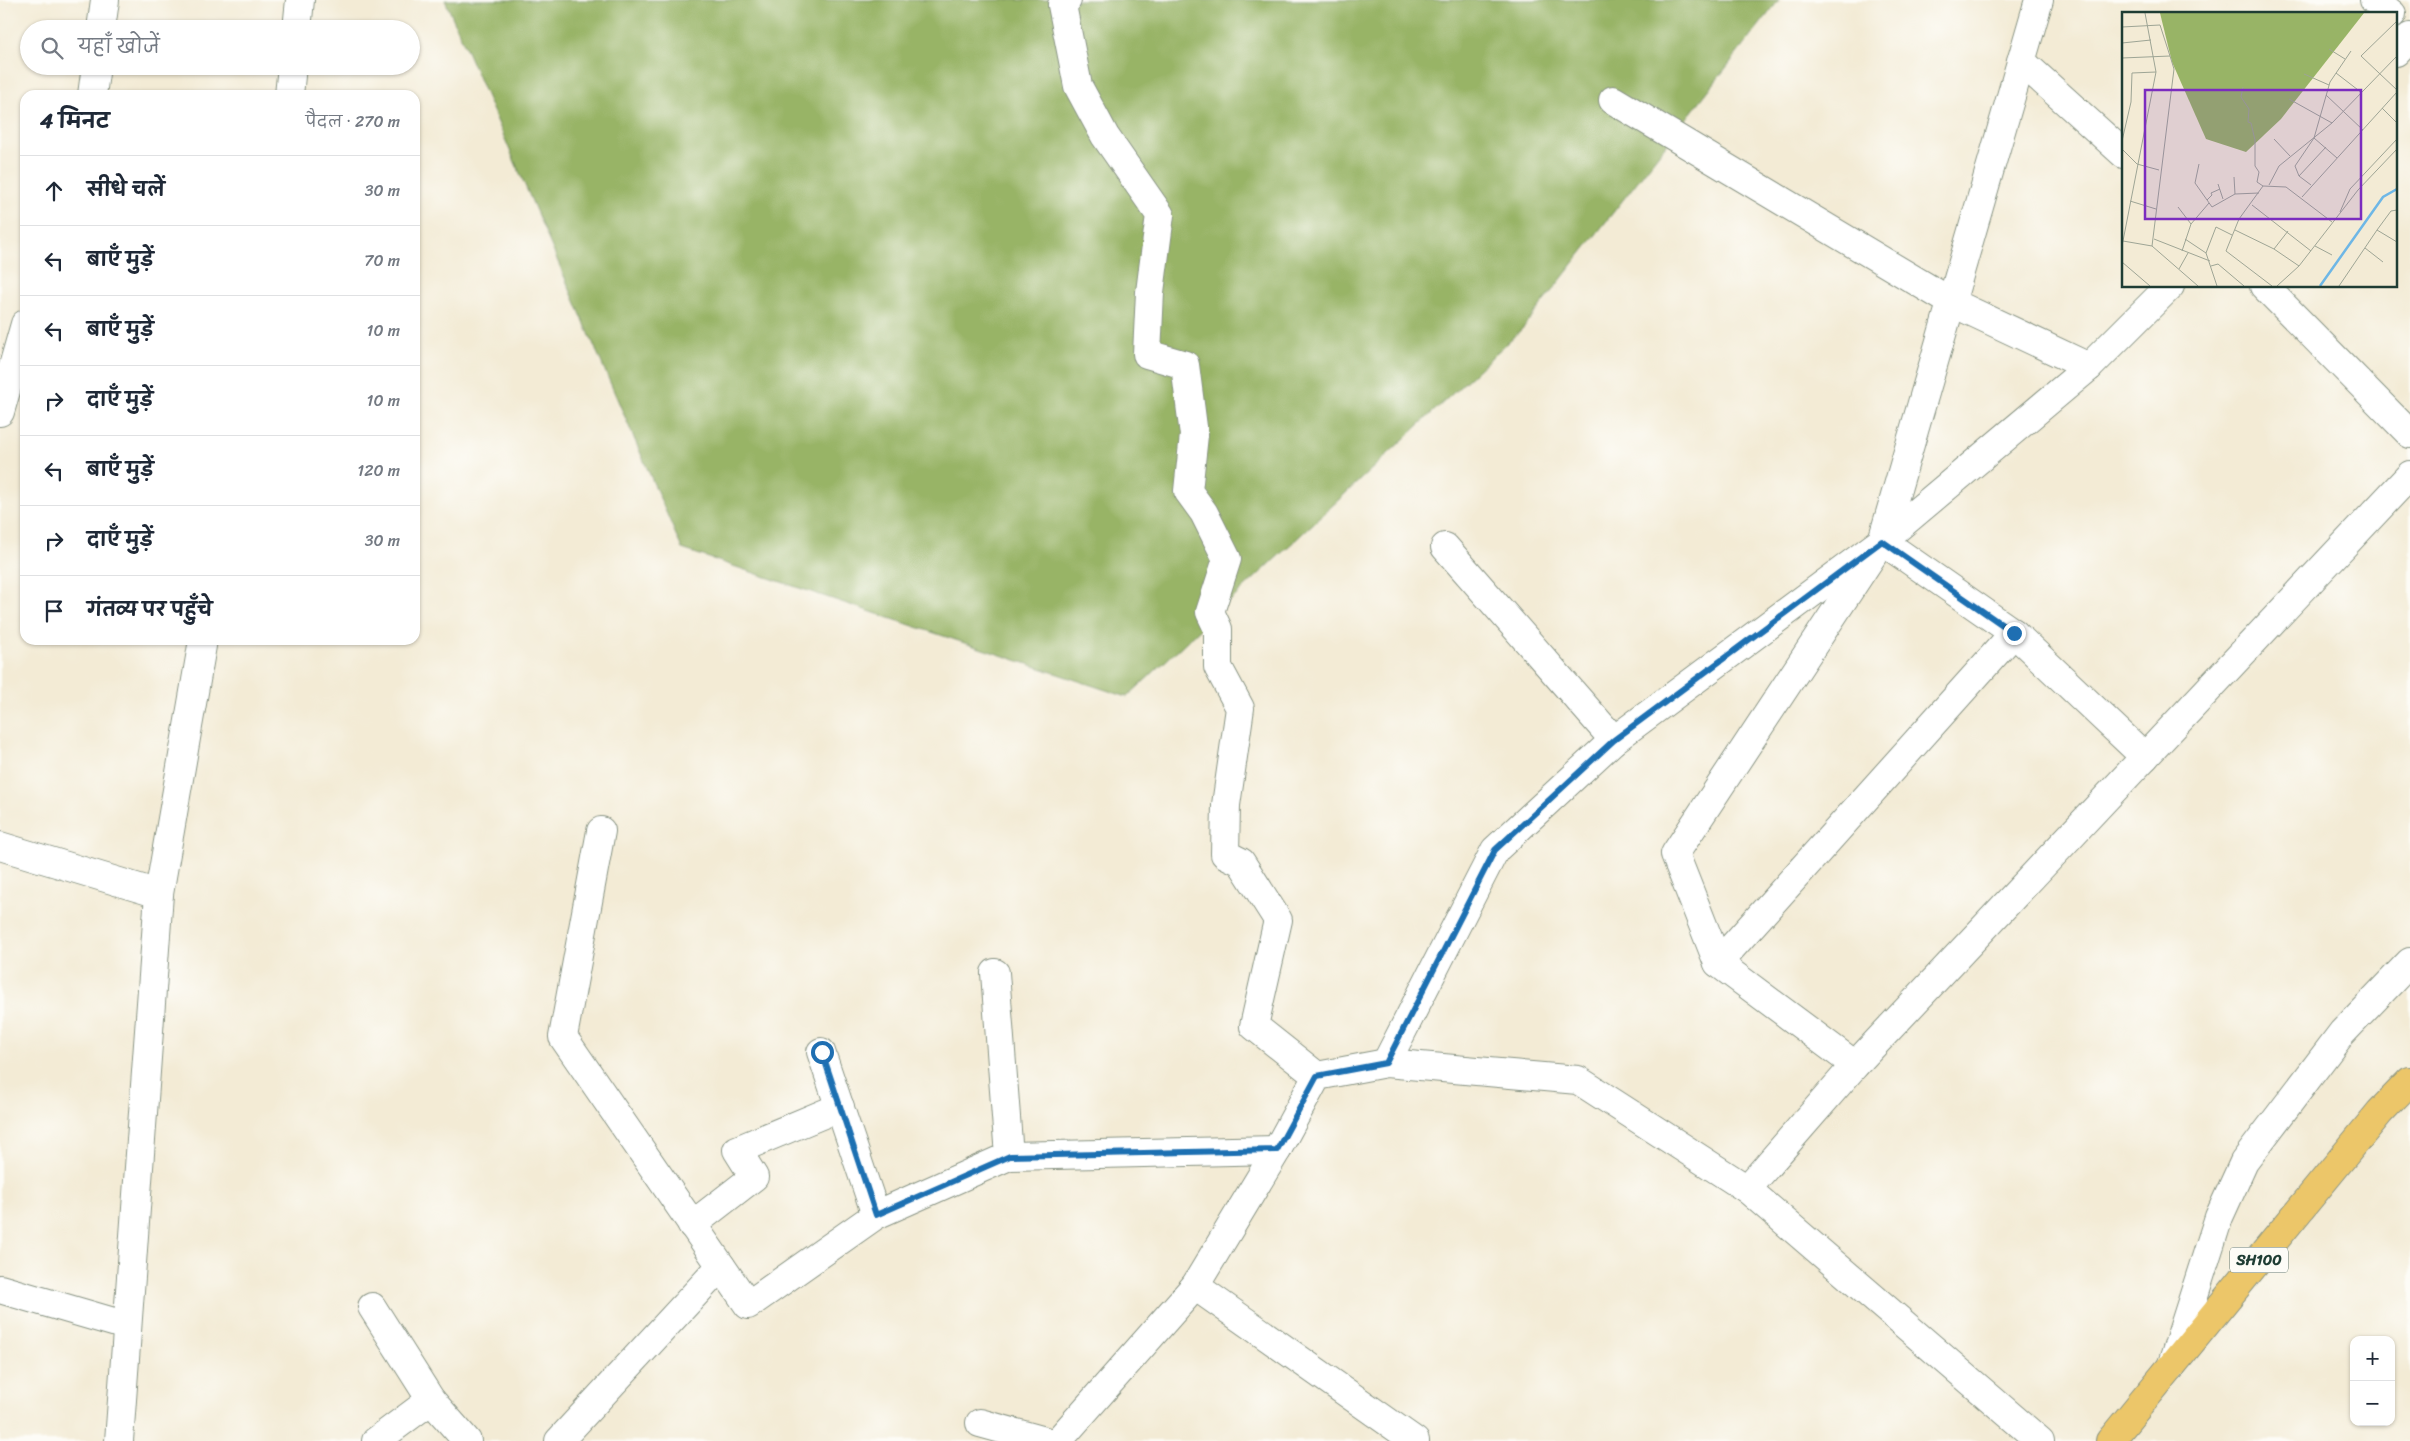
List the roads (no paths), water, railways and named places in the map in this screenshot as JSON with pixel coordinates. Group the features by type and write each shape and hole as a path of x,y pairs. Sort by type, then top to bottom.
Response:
{"main road":[{"name":"SH100","path":"2110,1441 2380,1112 2410,1081"}],"street":[{"path":"102,20 105,0"},
{"path":"298,20 300,0"},
{"path":"1067,0 1062,5 1078,86 1105,136 1160,215 1150,292 1147,354 1185,365 1194,435 1188,491 1204,513 1227,559 1210,612 1218,629 1218,666 1240,708 1226,805 1225,854 1241,862 1278,920 1254,1026 1317,1076 1386,1063 1578,1080 1747,1189 2040,1441"},
{"path":"1855,1065 1718,963 1675,854 1882,541 2039,0"},
{"path":"2374,0 2389,12"},
{"path":"2398,19 2410,28"},
{"path":"2398,50 2410,37"},
{"path":"2021,61 2122,152"},
{"path":"93,90 95,75"},
{"path":"290,90 291,75"},
{"path":"1613,100 1952,303 2089,367"},
{"path":"1386,1063 1495,850 1614,740 1882,541 2089,367 2168,288"},
{"path":"2266,288 2410,434"},
{"path":"9,403 20,349"},
{"path":"1747,1189 1855,1065 2410,475"},
{"path":"1882,541 2014,633 2145,757"},
{"path":"1445,546 1614,740"},
{"path":"1718,963 2014,633"},
{"path":"119,1441 159,894 202,645"},
{"path":"601,831 563,1037 748,1306 876,1215 1010,1156 1277,1150"},
{"path":"0,846 159,894"},
{"path":"2171,1366 2219,1217 2244,1162 2286,1104 2342,1033 2410,962"},
{"path":"995,973 1010,1156"},
{"path":"822,1052 876,1215"},
{"path":"1058,1441 1195,1286 1277,1150 1317,1076"},
{"path":"692,1225 754,1177 737,1150 840,1107"},
{"path":"559,1441 721,1266"},
{"path":"1195,1286 1415,1441"},
{"path":"0,1289 128,1326"},
{"path":"372,1307 431,1400 467,1441"},
{"path":"376,1441 431,1400"},
{"path":"980,1424 1045,1441"}]}
